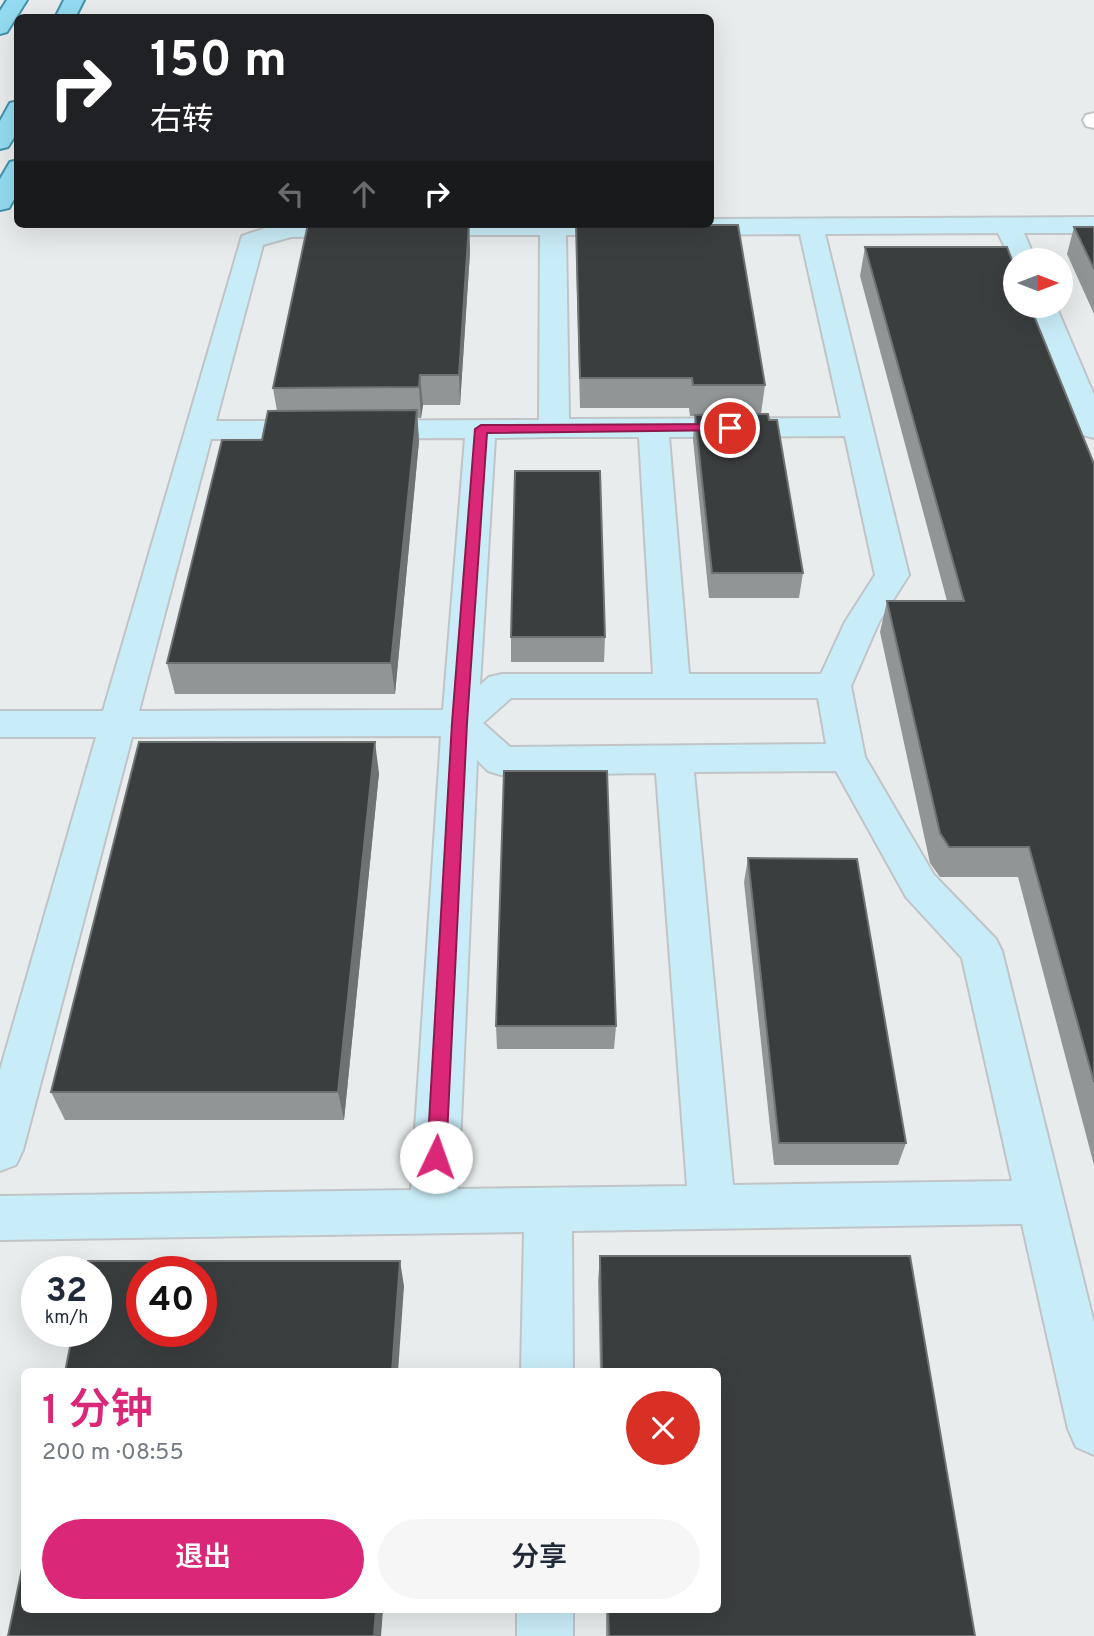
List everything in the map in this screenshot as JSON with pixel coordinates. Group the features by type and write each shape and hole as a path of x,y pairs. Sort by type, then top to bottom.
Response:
{"main road":[{"path":"0,28 17,0"},
{"path":"0,142 14,116"},
{"path":"0,203 14,175"}],"street":[{"path":"714,227 1094,225"},
{"path":"811,226 892,575 862,622 833,686 847,757 920,886 982,951 1094,1429"},
{"path":"1008,226 1017,248"},
{"path":"0,1150 251,241 271,231 284,229 418,228"},
{"path":"553,228 554,429"},
{"path":"1047,318 1093,424"},
{"path":"198,430 858,427"},
{"path":"653,428 672,686"},
{"path":"433,1212 460,723 481,429"},
{"path":"0,724 460,723 502,686 833,686"},
{"path":"460,723 501,761 847,757"},
{"path":"674,759 712,1208"},
{"path":"0,1218 1041,1202"},
{"path":"547,1368 548,1210"},
{"path":"545,1613 545,1636"}],"building":[{"path":"714,225 738,225 765,385 693,385 692,378 580,378 576,228 714,228"},
{"path":"1074,227 1094,227 1094,269"},
{"path":"307,228 469,228 459,375 420,375 419,387 273,388"},
{"path":"865,247 1007,247 1003,248 1003,318 1035,318 1094,464 1094,1082 1029,847 949,847 940,833 887,601 964,601"},
{"path":"417,410 391,663 167,663 222,440 262,440 268,411"},
{"path":"768,414 769,420 777,420 803,573 712,573 695,415"},
{"path":"515,471 600,471 605,637 511,637"},
{"path":"139,742 375,742 338,1092 51,1092"},
{"path":"504,771 607,771 616,1026 496,1026"},
{"path":"748,858 857,859 906,1143 779,1143"},
{"path":"600,1256 910,1256 975,1636 609,1636 608,1613 721,1613 721,1368 602,1368"},
{"path":"112,1261 126,1261 126,1347 217,1347 217,1261 400,1261 392,1368 66,1368 70,1347 112,1347"},
{"path":"21,1573 21,1613 376,1613 374,1636 8,1636"}],"route":[{"path":"436,1157 460,723 481,429 730,428"}]}
